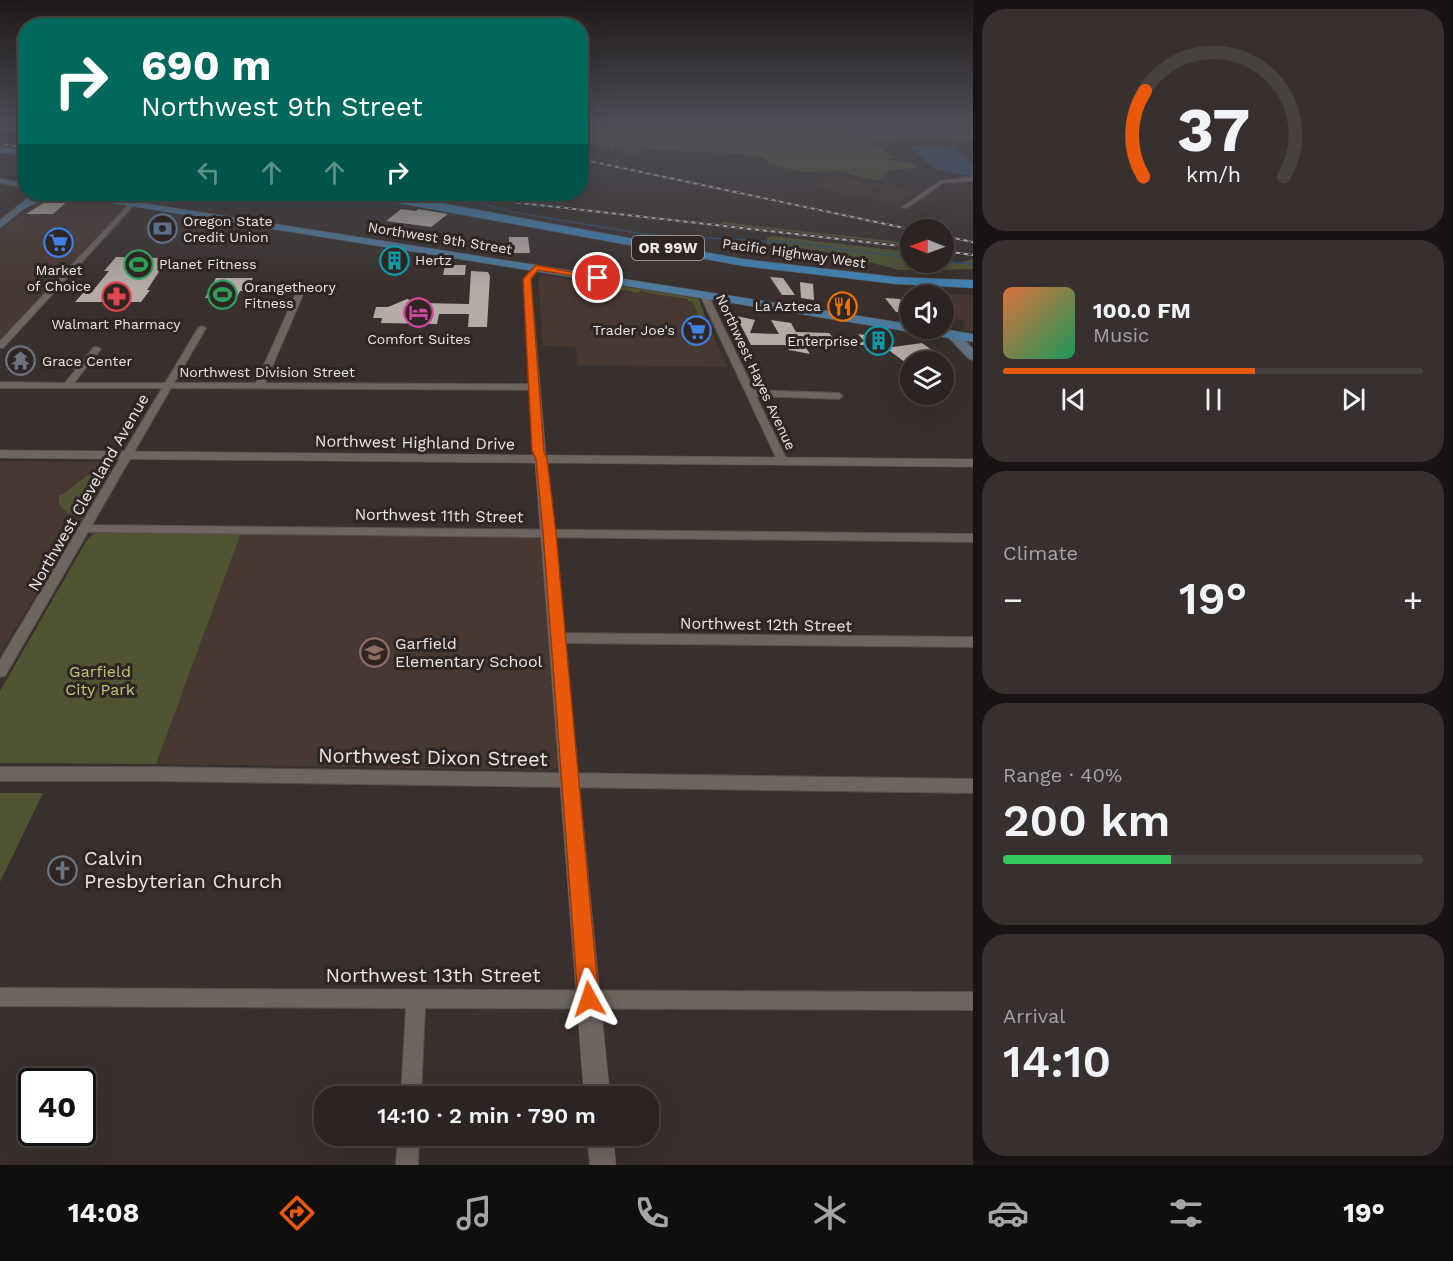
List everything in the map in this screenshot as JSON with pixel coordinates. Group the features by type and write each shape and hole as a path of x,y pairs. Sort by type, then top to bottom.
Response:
{"highway":[{"name":"Pacific Highway West","path":"404,201 787,270 882,280 973,284"}],"main road":[{"path":"0,182 18,185"},
{"path":"0,225 29,201"},
{"path":"21,207 35,201"},
{"name":"Northwest 9th Street","path":"119,201 900,326"},
{"name":"Northwest 9th Street","path":"954,335 973,338"},
{"path":"954,336 973,356"}],"street":[{"path":"905,207 942,182 969,179"},
{"path":"0,346 133,203"},
{"path":"536,267 527,279 538,451 542,459 549,533 596,1086"},
{"path":"258,386 299,295"},
{"name":"Northwest Hayes Avenue","path":"704,295 783,462"},
{"name":"Northwest Cleveland Avenue","path":"0,672 202,328"},
{"path":"68,385 97,349"},
{"name":"Northwest Division Street","path":"0,385 534,387"},
{"path":"750,393 839,396"},
{"name":"Northwest Highland Drive","path":"0,454 973,464"},
{"name":"Northwest 11th Street","path":"84,528 973,538"},
{"name":"Northwest 12th Street","path":"558,638 973,642"},
{"name":"Northwest Dixon Street","path":"0,774 157,774 973,786"},
{"name":"Northwest 13th Street","path":"0,997 973,1001"},
{"path":"412,1086 416,998"},
{"path":"407,1165 408,1146"},
{"path":"601,1146 603,1165"}],"shaded area":[{"path":"827,179 849,179 879,185 863,197 815,188"},
{"path":"887,185 916,191 898,205 870,199"},
{"path":"40,201 95,201 125,206 0,341 0,230"},
{"path":"542,275 698,301 727,367 578,365 575,347 543,346 538,279"},
{"path":"954,294 973,295 973,331 965,330 964,320 954,318"},
{"path":"0,461 116,462 0,654"},
{"name":"Garfield Elementary School","path":"241,533 540,538 543,540 559,765 557,768 547,770 156,764"}],"green space":[{"path":"723,222 900,242 900,244 721,224"},
{"path":"772,236 900,251 900,270 854,258 838,258 823,251 767,244 767,238"},
{"path":"973,259 973,269 954,270 954,262 959,263"},
{"path":"615,285 699,299 705,317 695,317 699,316 693,302 688,299 668,296 667,298 640,291 638,293 626,290 611,293"},
{"path":"110,465 83,503 81,515 67,513 59,504 59,496 95,471"},
{"name":"Garfield City Park","path":"101,532 241,533 156,764 0,763 0,691 87,540 93,534"},
{"path":"0,793 43,793 0,882"}],"building":[{"path":"47,201 68,201 53,214 26,214"},
{"path":"401,209 448,214 431,227 386,221"},
{"path":"509,237 528,237 530,253 514,253 513,245 509,245"},
{"path":"116,257 168,258 141,302 75,302 83,293 91,293 109,271 104,271"},
{"path":"445,265 466,265 465,275 443,275"},
{"path":"471,271 488,272 490,276 487,327 468,327 469,314 439,314 437,324 381,323 382,318 373,318 376,307 388,307 407,299 420,303 469,304"},
{"path":"770,277 783,278 795,295 782,295"},
{"path":"216,278 253,278 247,291 240,291 237,297 205,298"},
{"path":"800,282 813,284 814,300 801,298"},
{"path":"885,298 900,299 900,312 896,312"},
{"path":"736,316 755,320 750,333 779,334 771,320 791,323 796,332 829,333 840,345 805,346 810,354 789,350 785,345 751,345"},
{"path":"858,334 880,337 890,345 856,345 864,341"},
{"path":"922,343 933,351 900,351 900,358 886,348"}],"waterway":[{"path":"471,201 513,212 649,235 787,242 900,257"},
{"path":"954,263 973,264"}],"railway":[{"path":"676,179 900,227"},
{"path":"503,201 900,246"},
{"path":"954,238 973,242"},
{"path":"954,252 973,255"}],"place":[{"name":"Oregon State Credit Union","path":"162,229"},
{"name":"Market of Choice","path":"59,243"},
{"name":"Hertz","path":"394,260"},
{"name":"Planet Fitness","path":"138,264"},
{"name":"Orangetheory Fitness","path":"223,295"},
{"name":"Walmart Pharmacy","path":"116,297"},
{"name":"La Azteca","path":"842,306"},
{"name":"Comfort Suites","path":"419,312"},
{"name":"Trader Joe's","path":"696,330"},
{"name":"Enterprise","path":"879,341"},
{"name":"Grace Center","path":"21,361"},
{"name":"Garfield Elementary School","path":"374,652"},
{"name":"Calvin Presbyterian Church","path":"63,870"}],"route":[{"path":"589,999 549,533 542,459 538,451 527,279 536,267 598,278"}]}
